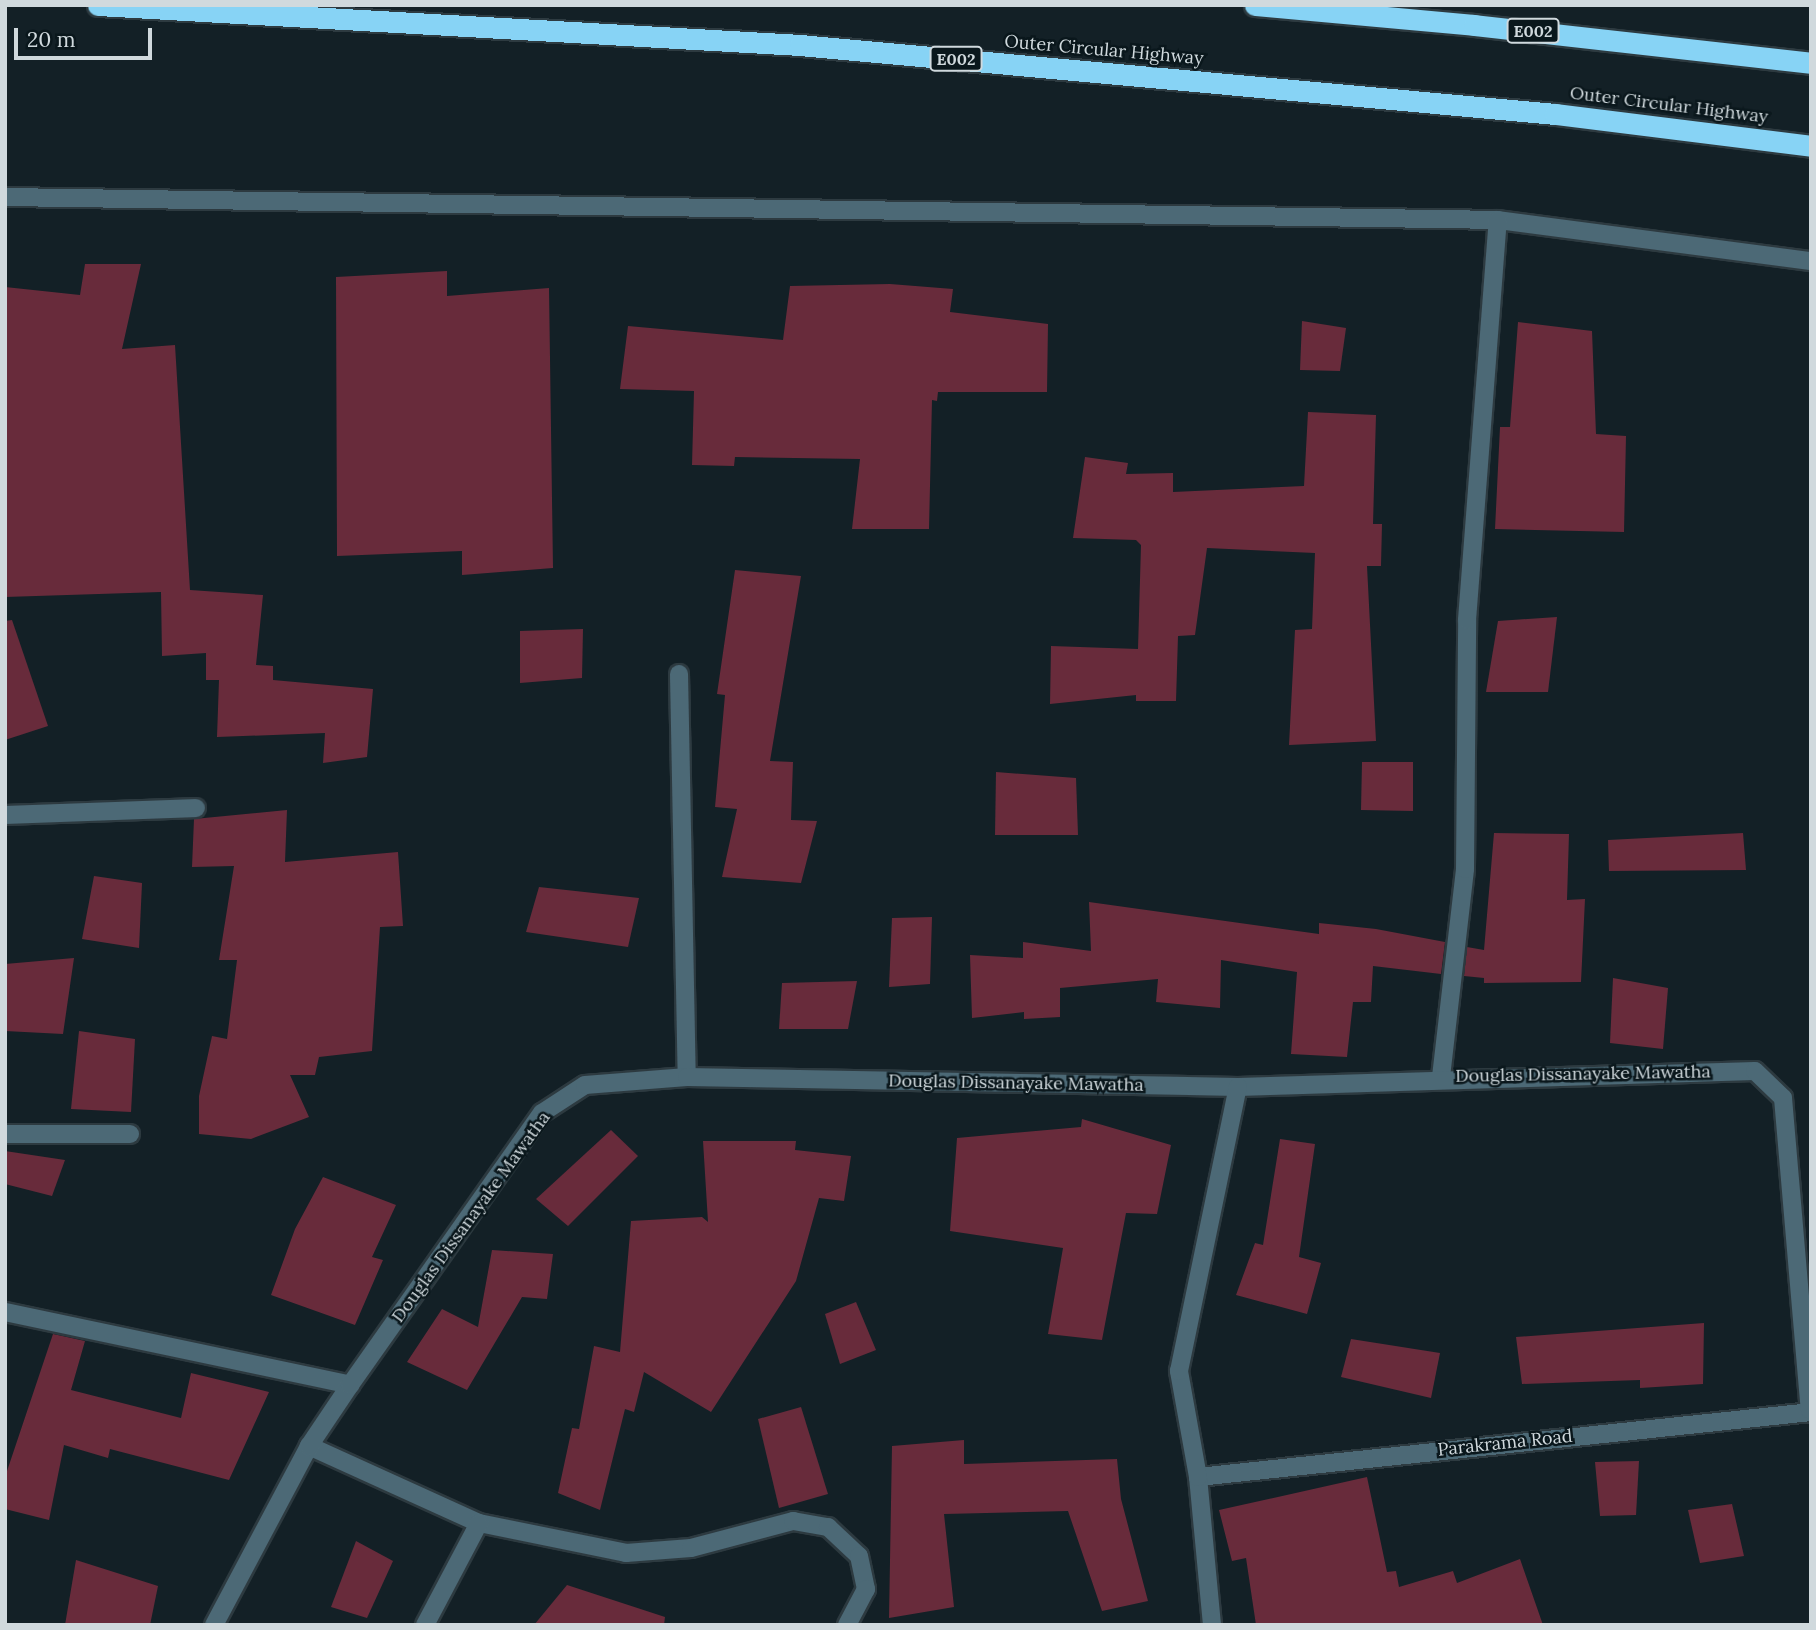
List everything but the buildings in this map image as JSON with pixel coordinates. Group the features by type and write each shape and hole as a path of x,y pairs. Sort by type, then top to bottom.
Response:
{"highway":[{"name":"Outer Circular Highway","path":"98,5 800,45 1555,114 1811,146"},
{"name":"E002","path":"1255,5 1474,24 1811,63"}],"street":[{"path":"5,197 1498,220 1811,261"},
{"path":"1441,1077 1465,869 1467,620 1498,220"},
{"path":"679,674 687,1077"},
{"path":"5,815 196,808"},
{"name":"Douglas Dissanayake Mawatha","path":"214,1625 309,1446 350,1385 542,1113 585,1084 687,1077 1238,1087 1441,1077 1755,1070 1783,1098 1810,1411"},
{"path":"1212,1625 1198,1477 1179,1371 1238,1087"},
{"path":"5,1134 130,1134"},
{"path":"5,1312 350,1385"},
{"name":"Parakrama Road","path":"1198,1477 1810,1411"},
{"path":"309,1446 479,1523 626,1553 691,1548 793,1521 828,1527 859,1556 866,1589 848,1625"},
{"path":"425,1625 479,1523"}]}
